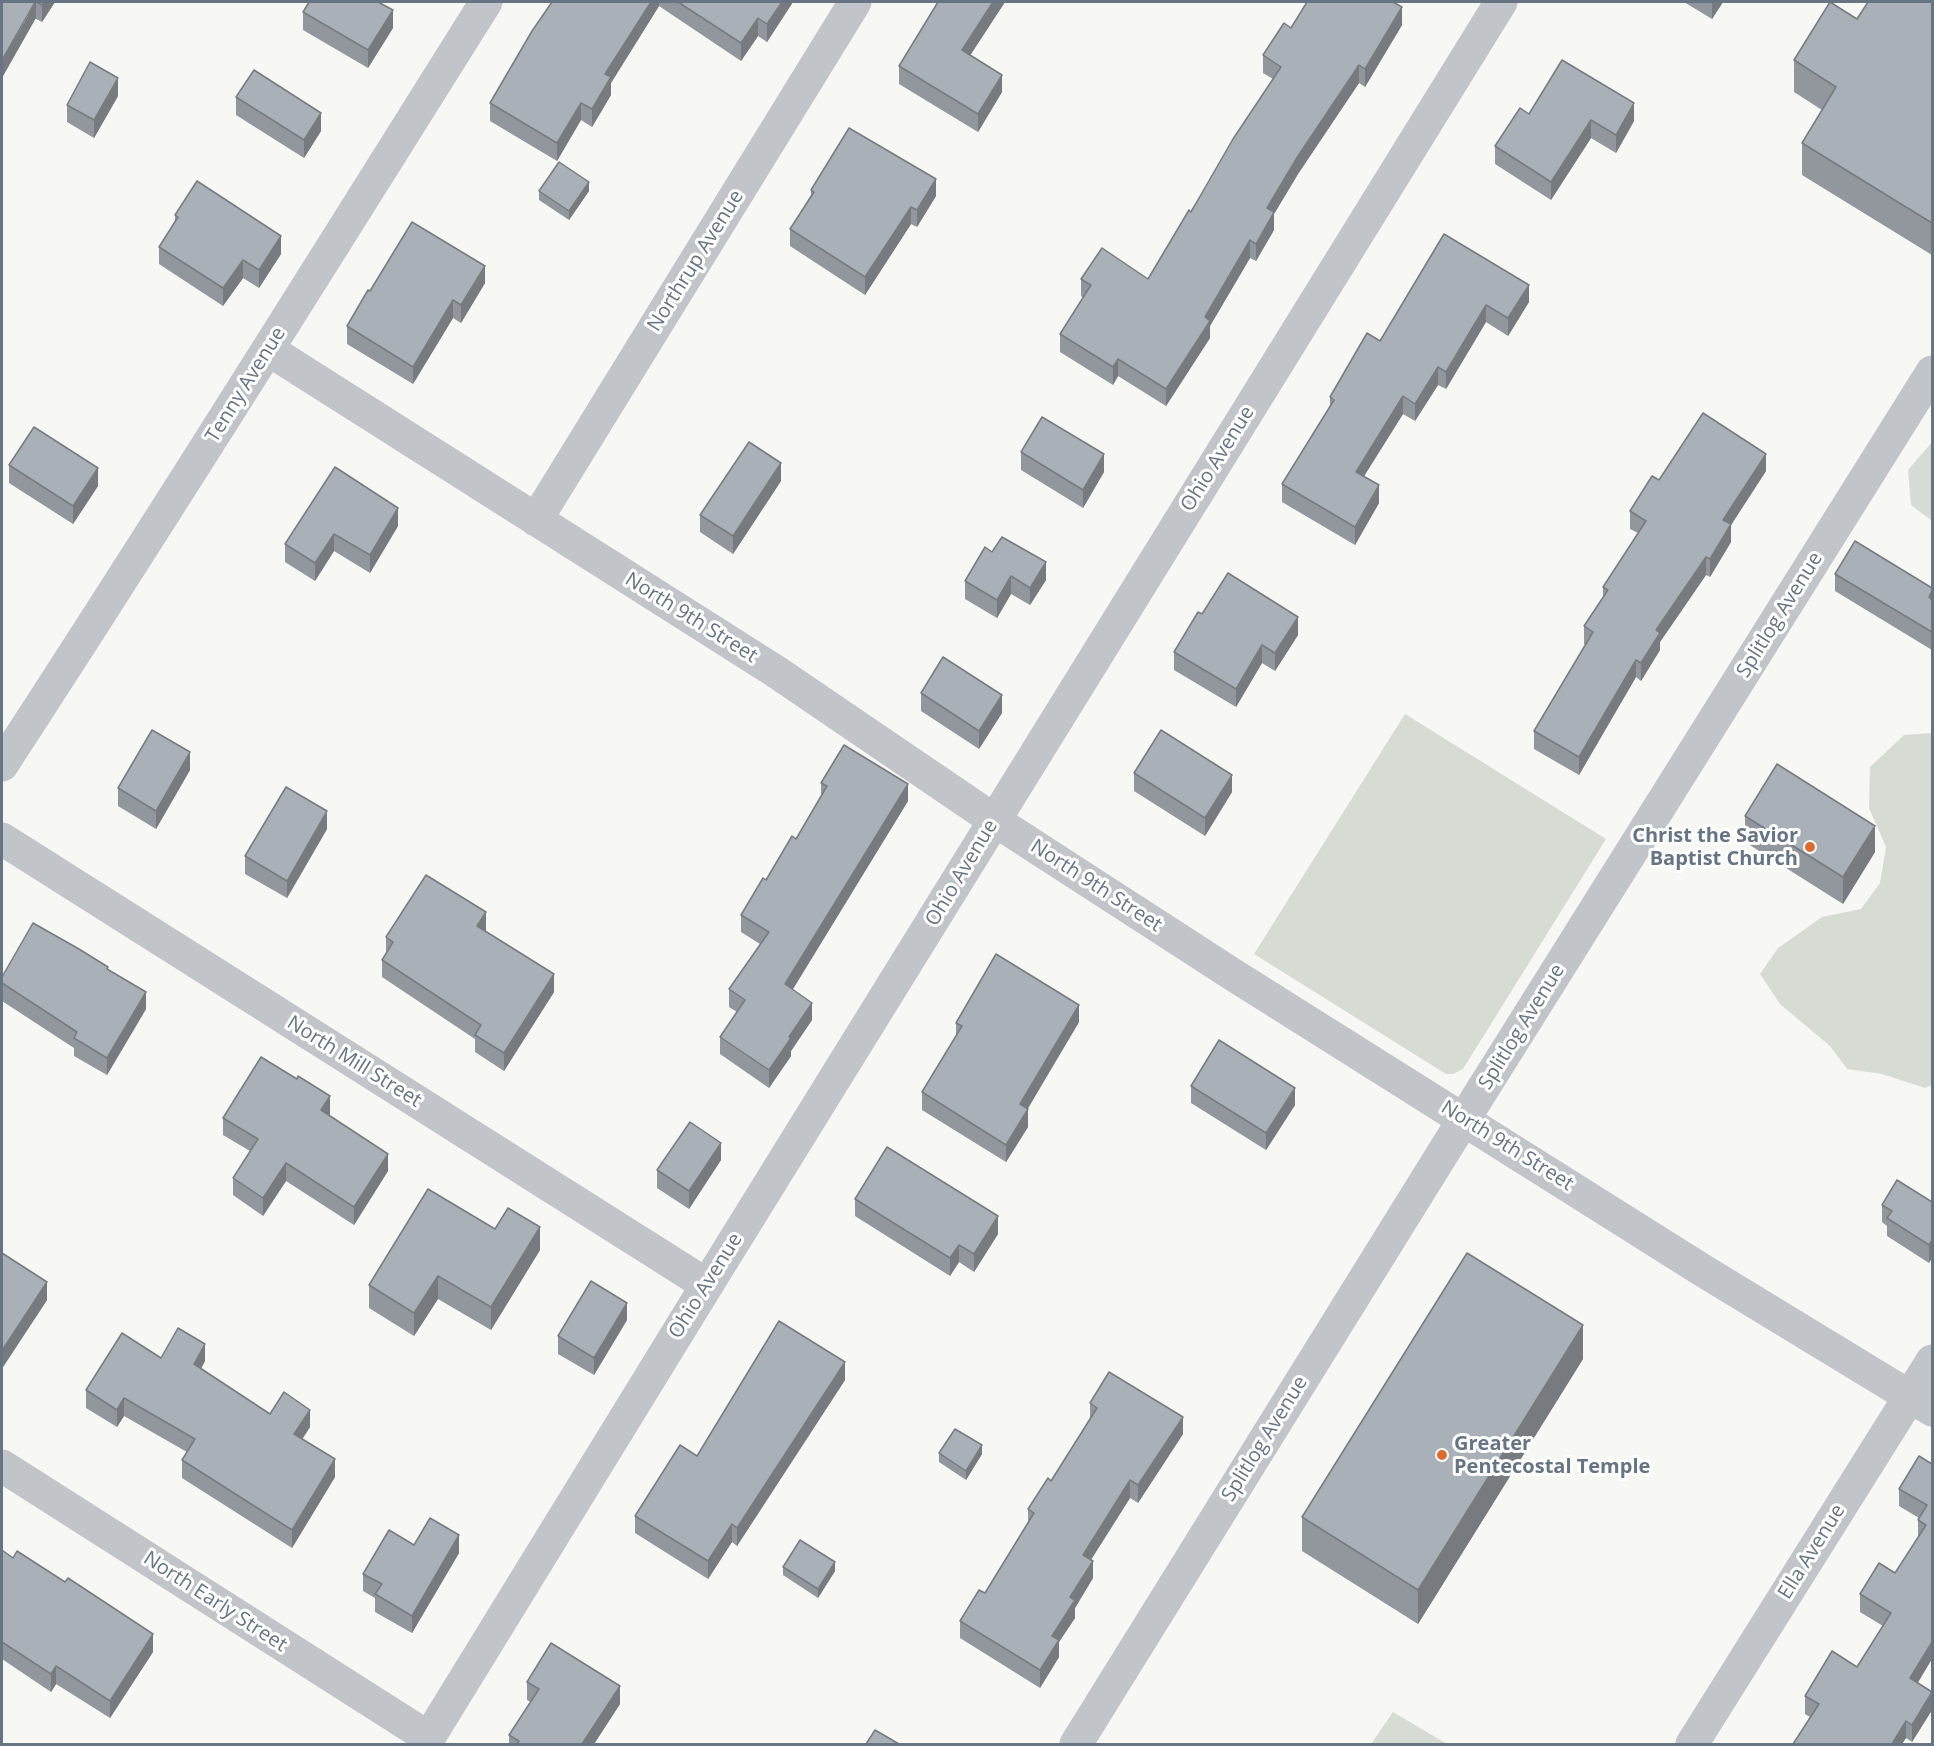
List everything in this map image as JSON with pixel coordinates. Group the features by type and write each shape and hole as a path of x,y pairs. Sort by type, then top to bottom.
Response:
{"street":[{"name":"Tenny Avenue","path":"2,765 269,350 486,2"},
{"name":"Northrup Avenue","path":"536,520 855,2"},
{"name":"Ohio Avenue","path":"427,1741 1501,2"},
{"name":"North 9th Street","path":"269,350 775,671 994,820 1232,974 1692,1264 1921,1403"},
{"name":"Splitlog Avenue","path":"1076,1744 1932,372"},
{"name":"North Mill Street","path":"2,839 707,1285"},
{"name":"Ella Avenue","path":"1692,1744 1921,1403 1932,1361"},
{"name":"North Early Street","path":"2,1466 427,1741"}],"shaded area":[{"path":"1932,442 1932,521 1911,505 1908,470"},
{"path":"1405,714 1606,839 1463,1069 1453,1074 1446,1074 1254,954"},
{"path":"1932,733 1932,1085 1925,1088 1882,1074 1847,1069 1830,1046 1780,1004 1760,974 1778,948 1822,917 1861,909 1880,883 1886,847 1869,808 1870,767 1904,735"},
{"path":"1393,1712 1447,1744 1371,1744"}],"building":[{"path":"2,2 35,2 2,60"},
{"path":"309,2 378,2 393,10 368,50 303,12"},
{"path":"552,2 651,2 605,74 611,77 592,109 581,103 557,143 490,103 532,31"},
{"path":"678,2 782,2 767,24 758,18 741,43"},
{"path":"938,2 993,2 962,50 1002,75 978,114 899,66"},
{"path":"1307,2 1393,2 1402,7 1365,69 1359,65 1298,156 1267,208 1274,212 1256,244 1250,240 1205,317 1210,321 1166,389 1118,359 1113,367 1060,334 1091,285 1081,279 1102,248 1148,279 1189,210 1191,212 1233,139 1281,67 1263,55 1284,23 1291,28"},
{"path":"1830,2 1857,19 1868,2 1932,2 1932,223 1802,143 1836,87 1794,60"},
{"path":"1562,60 1634,103 1616,135 1591,120 1551,182 1495,146 1520,108 1529,114"},
{"path":"90,62 118,78 94,120 67,105"},
{"path":"254,70 321,113 304,140 236,97"},
{"path":"849,128 936,179 917,210 911,207 865,277 790,229 814,192 811,190"},
{"path":"559,162 589,182 569,211 539,191"},
{"path":"197,181 281,236 259,270 243,260 223,288 159,247 178,217 175,215"},
{"path":"412,222 485,266 461,305 453,300 413,367 347,326"},
{"path":"1444,234 1529,285 1508,318 1486,305 1446,372 1438,367 1415,404 1403,396 1356,472 1379,485 1355,527 1282,484 1334,400 1330,397 1367,333 1380,341"},
{"path":"1703,413 1766,454 1723,520 1731,524 1710,559 1706,557 1656,630 1660,633 1641,663 1636,660 1579,757 1534,731 1593,632 1584,626 1608,590 1603,587 1646,521 1630,511 1652,476 1659,480"},
{"path":"1042,417 1104,454 1083,490 1021,452"},
{"path":"34,427 98,468 73,506 9,465"},
{"path":"749,442 781,463 733,536 700,515"},
{"path":"335,467 398,508 370,555 334,534 315,563 285,544"},
{"path":"1002,537 1046,562 1030,588 1011,576 997,600 965,581 985,547 992,552"},
{"path":"1855,541 1932,588 1929,597 1932,600 1932,632 1835,574"},
{"path":"1228,573 1298,617 1275,653 1262,645 1236,689 1174,652 1198,612 1202,614"},
{"path":"943,657 1002,695 979,731 921,693"},
{"path":"152,730 190,752 156,811 118,788"},
{"path":"1161,730 1232,775 1205,818 1134,773"},
{"path":"844,745 908,784 785,984 812,1003 769,1070 720,1037 745,1000 729,989 769,932 741,915 763,878 766,880 792,836 796,839 827,786 821,783"},
{"path":"1777,764 1875,826 1843,877 1745,816"},
{"path":"286,787 327,811 287,881 245,856"},
{"path":"426,875 486,912 477,926 554,974 504,1053 475,1035 481,1025 382,960 393,942 386,937"},
{"path":"33,923 146,992 107,1058 74,1038 77,1032 2,983 2,977"},
{"path":"996,954 1079,1005 1020,1104 1028,1109 1006,1145 922,1092 962,1026 956,1023"},
{"path":"1219,1040 1295,1088 1266,1133 1191,1086"},
{"path":"261,1057 330,1096 321,1110 388,1154 354,1207 286,1163 263,1198 233,1178 258,1139 223,1118"},
{"path":"690,1122 721,1143 689,1191 657,1170"},
{"path":"887,1147 998,1216 974,1254 959,1245 950,1258 855,1199"},
{"path":"1897,1180 1932,1202 1932,1240 1929,1245 1887,1218 1892,1211 1882,1205"},
{"path":"428,1189 495,1229 508,1208 540,1227 491,1307 438,1276 414,1313 369,1285"},
{"path":"2,1253 47,1282 3,1349 2,1348"},
{"name":"Greater Pentecostal Temple","path":"1467,1253 1583,1325 1418,1590 1302,1517"},
{"path":"591,1281 627,1303 594,1358 558,1336"},
{"path":"779,1321 845,1362 737,1528 732,1524 708,1561 635,1516 680,1445 697,1456"},
{"path":"178,1328 205,1344 194,1364 270,1414 284,1392 310,1410 294,1434 335,1459 292,1530 182,1460 195,1439 124,1398 117,1410 86,1390 122,1333 161,1358"},
{"path":"1109,1372 1183,1417 1138,1485 1130,1480 1083,1555 1093,1561 1070,1597 1075,1600 1052,1636 1059,1640 1040,1670 960,1621 979,1590 985,1593 1034,1513 1028,1509 1048,1478 1051,1481 1097,1408 1090,1403"},
{"path":"955,1429 982,1445 966,1471 939,1453"},
{"path":"1919,1456 1932,1464 1932,1642 1910,1678 1932,1692 1912,1725 1906,1721 1892,1744 1793,1744 1819,1704 1805,1696 1832,1651 1857,1667 1891,1613 1860,1594 1879,1563 1895,1573 1926,1525 1918,1520 1927,1505 1899,1489"},
{"path":"430,1518 459,1535 412,1616 375,1594 382,1584 363,1574 389,1530 414,1545"},
{"path":"800,1540 835,1562 818,1589 783,1567"},
{"path":"2,1550 13,1558 17,1551 65,1582 68,1578 153,1634 110,1701 56,1666 51,1674 2,1642"},
{"path":"551,1643 620,1686 582,1744 517,1744 519,1741 509,1735 539,1689 527,1682"},
{"path":"875,1730 899,1744 866,1744"}],"place":[{"name":"Christ the Savior Baptist Church","path":"1810,847"},
{"name":"Greater Pentecostal Temple","path":"1442,1455"}]}
